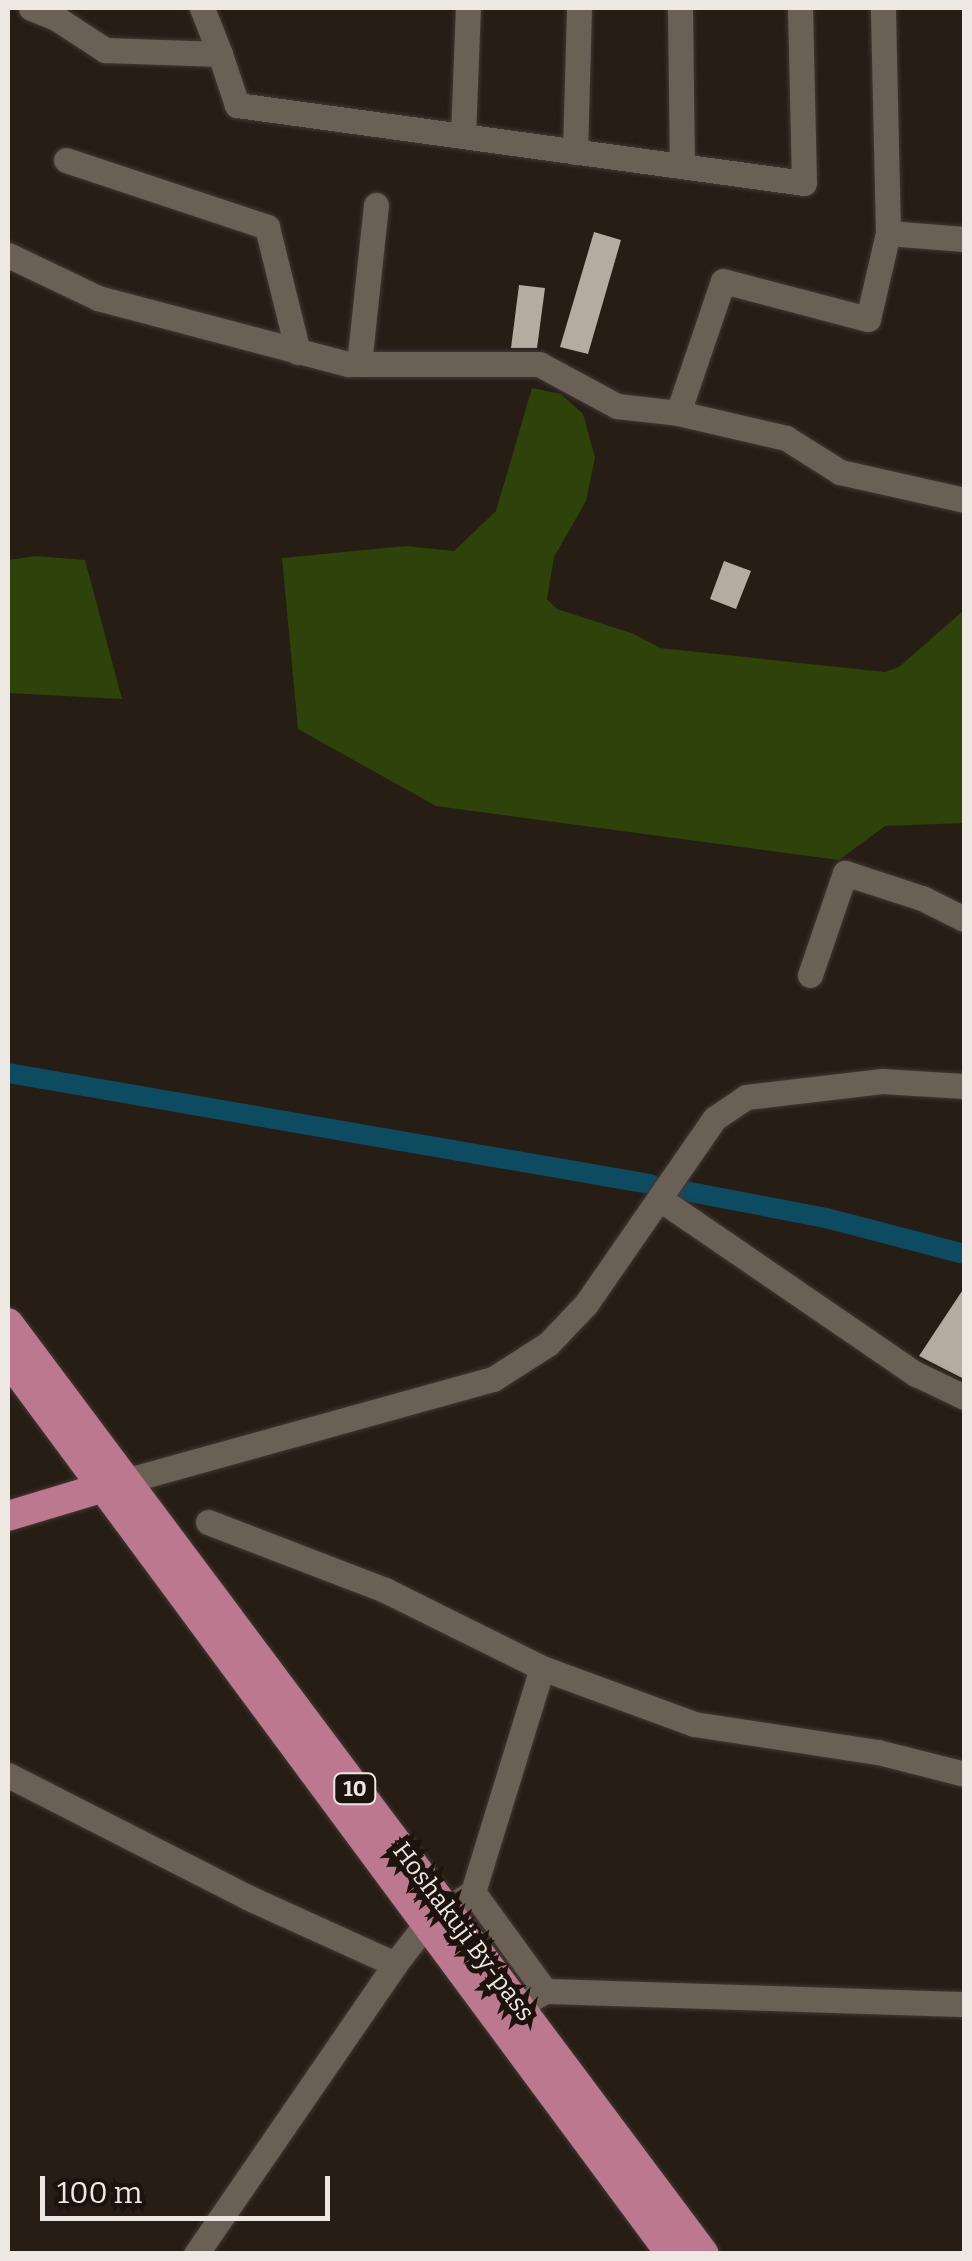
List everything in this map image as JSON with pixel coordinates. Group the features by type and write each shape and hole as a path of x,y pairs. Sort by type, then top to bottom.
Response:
{"main road":[{"name":"Hoshakuji By-pass","path":"8,1323 114,1484 435,1916 671,2254"},
{"name":"Hoshakuji By-pass","path":"8,1358 114,1484"},
{"path":"8,1516 114,1484"},
{"name":"Hoshakuji By-pass","path":"435,1916 532,1998 704,2254"}],"street":[{"path":"31,8 68,16 105,50 220,54"},
{"path":"202,8 237,105 804,183 800,8"},
{"path":"463,136 468,8"},
{"path":"575,152 579,8"},
{"path":"680,8 682,166"},
{"path":"678,414 723,280 868,319 888,233 883,8"},
{"path":"66,160 267,227 298,352"},
{"path":"359,364 376,205"},
{"path":"888,233 964,239"},
{"path":"8,255 98,298 298,352 359,364 540,364 616,406 678,414 786,438 840,472 964,500"},
{"path":"810,976 845,873 922,898 964,918"},
{"path":"114,1484 493,1379 548,1344 586,1304 715,1118 746,1097 882,1080 964,1086"},
{"path":"660,1200 916,1374 964,1397"},
{"path":"208,1522 385,1590 542,1668 694,1724 878,1752 964,1774"},
{"path":"196,2254 395,1964 435,1916 472,1892 542,1668"},
{"path":"8,1775 247,1897 395,1964"},
{"path":"472,1892 532,1998 964,2004"}],"green space":[{"path":"532,388 561,394 583,414 595,457 586,501 554,557 547,599 557,609 634,634 660,648 885,672 899,667 964,610 964,823 885,826 839,860 436,806 298,729 282,558 406,546 454,551 496,511"},
{"path":"36,556 85,560 122,699 8,693 8,560"}],"building":[{"path":"594,232 621,240 588,354 560,347"},
{"path":"519,285 545,288 537,348 511,348"},
{"path":"724,561 751,571 736,609 710,599"},
{"path":"964,1288 964,1379 919,1356"}],"waterway":[{"path":"8,1073 650,1184"},
{"path":"680,1190 826,1218 964,1254"}]}
